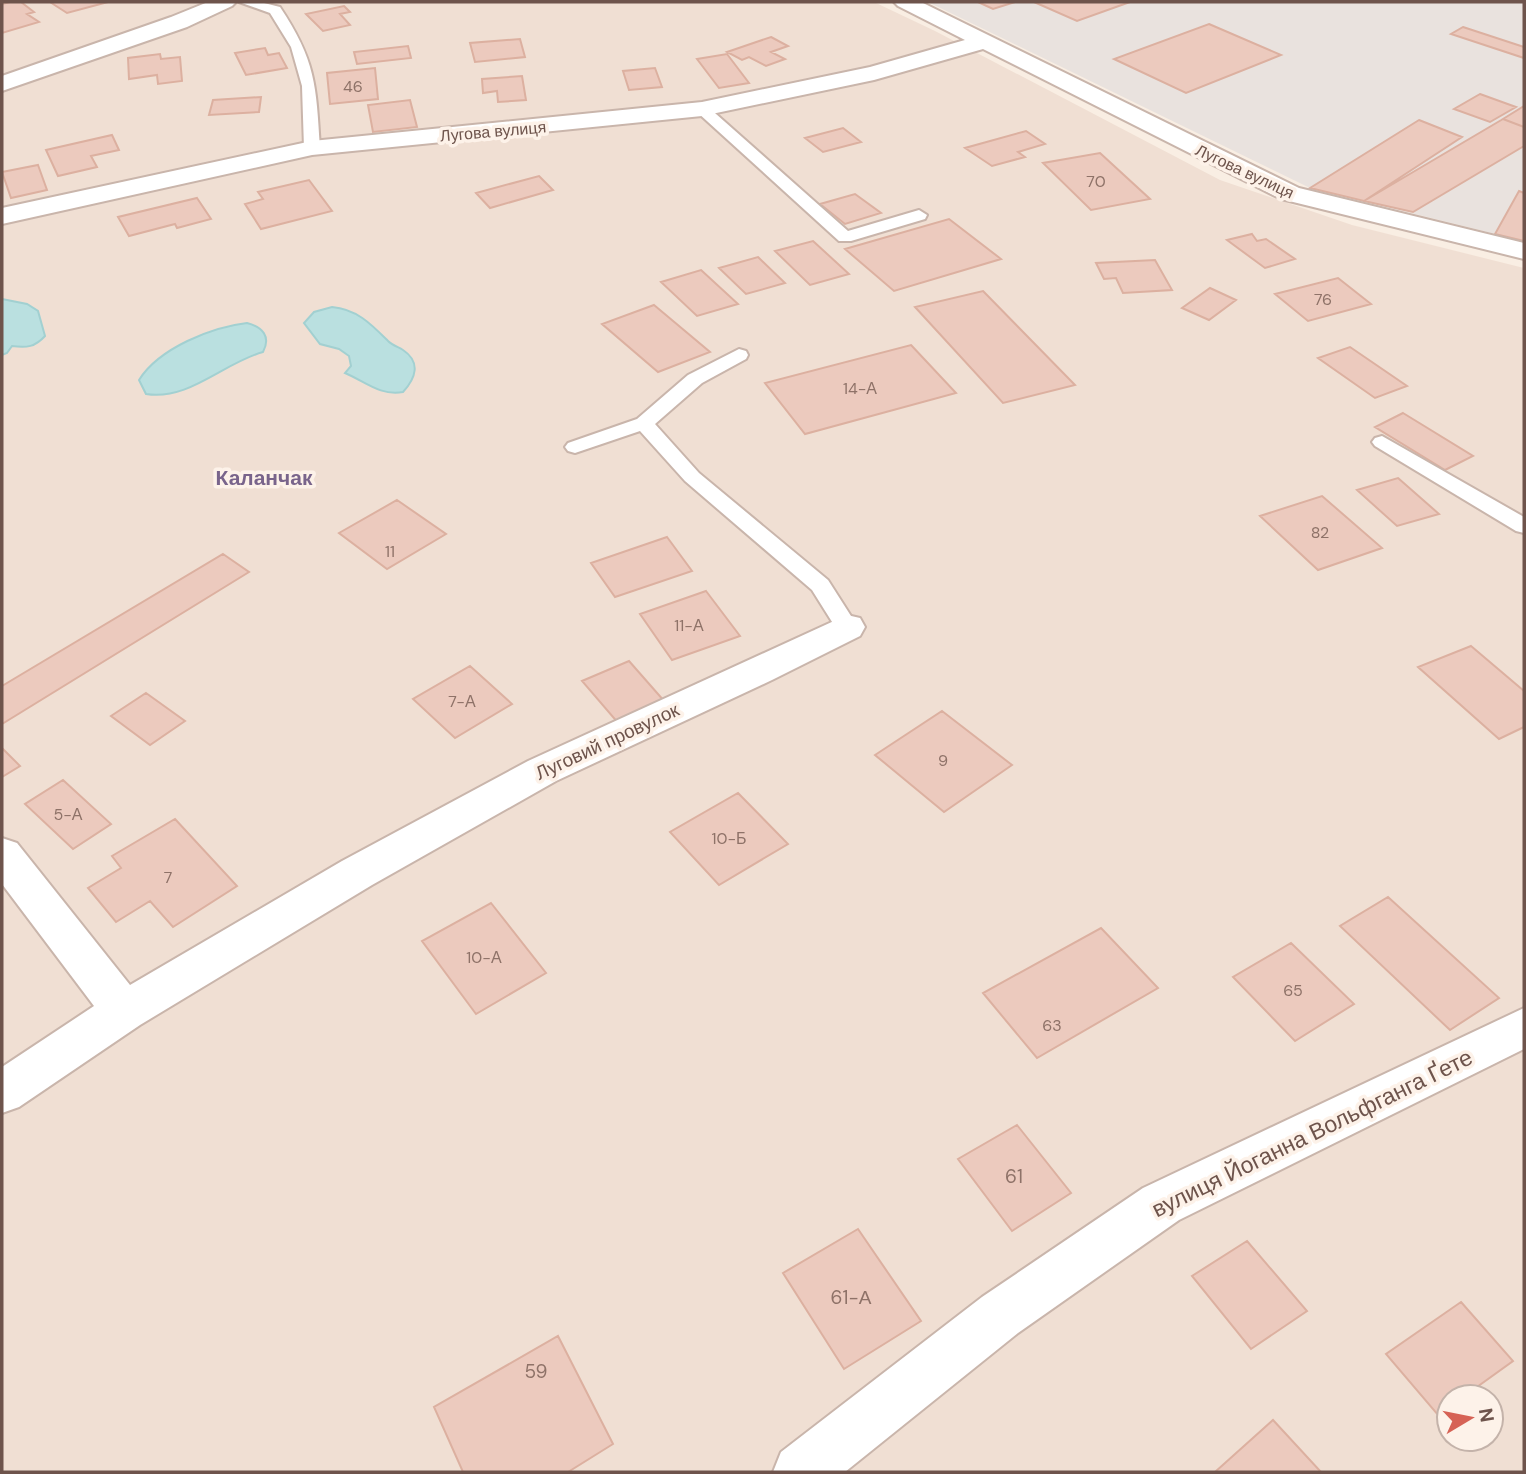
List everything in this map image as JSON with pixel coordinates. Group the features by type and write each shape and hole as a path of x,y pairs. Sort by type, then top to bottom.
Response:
{"street":[{"path":"2,84 178,22 225,2"},
{"name":"Лугова вулиця","path":"905,2 1290,194 1524,251"},
{"name":"Лугова вулиця","path":"2,216 312,148 702,109 874,73 984,42"},
{"name":"Луговий провулок","path":"2,1092 124,1011 358,873 542,771 759,671 847,627"},
{"path":"2,854 124,1011"},
{"name":"вулиця Йоганна Вольфганга Ґете","path":"801,1472 1000,1315 1161,1204 1524,1027"}],"lane":[{"path":"246,2 275,10 298,47 309,86 312,148"},
{"path":"702,109 845,237 919,215"},
{"path":"575,447 644,423 695,379 739,355"},
{"name":"Луговий провулок","path":"644,423 692,477 820,585 847,627"},
{"path":"1382,442 1524,526"}],"shaded area":[{"path":"2,2 874,2 935,31 1220,180 1352,225 1524,268 1524,1472 2,1472"},
{"path":"928,2 1524,2 1524,241 1310,188"}],"water":[{"path":"2,299 27,304 38,311 45,336 30,346 12,346 2,355"},
{"path":"332,307 356,314 409,355 415,370 403,392 380,390 345,373 351,366 349,356 339,349 320,344 304,323 314,312"},
{"path":"247,323 264,333 266,342 263,352 191,387 162,395 146,394 139,380 159,358 203,334"}],"building":[{"path":"21,2 34,12 27,14 39,22 2,33 2,4"},
{"path":"50,2 108,2 67,13"},
{"path":"978,2 1015,2 993,9"},
{"path":"1034,2 1130,2 1077,21"},
{"path":"344,6 350,12 340,14 350,25 323,31 306,14"},
{"path":"1209,24 1281,55 1186,93 1114,59"},
{"path":"1463,27 1524,47 1524,58 1451,34"},
{"path":"771,37 788,46 771,52 785,59 766,66 749,57 742,60 727,52"},
{"path":"520,39 525,57 475,62 470,43"},
{"path":"408,46 411,58 357,64 354,52"},
{"path":"265,48 268,55 279,53 287,68 246,75 235,53"},
{"path":"160,54 161,59 180,57 182,81 158,84 157,75 129,79 128,58"},
{"path":"727,54 749,83 719,88 697,59"},
{"path":"375,68 378,99 330,104 327,73"},
{"path":"655,68 662,87 629,90 623,71"},
{"path":"522,76 526,100 498,102 497,91 483,93 482,79"},
{"path":"1480,94 1516,107 1490,122 1454,109"},
{"path":"261,97 259,112 209,115 213,100"},
{"path":"410,100 417,127 373,132 368,105"},
{"path":"1524,106 1524,127 1503,119"},
{"path":"1503,119 1524,127 1524,146 1413,212 1364,201"},
{"path":"1419,120 1462,137 1364,201 1310,188"},
{"path":"843,128 861,142 823,152 805,138"},
{"path":"1026,131 1045,144 1018,152 1025,157 992,166 965,148"},
{"path":"112,135 119,150 91,156 97,167 58,176 46,150"},
{"path":"1100,153 1150,199 1091,210 1043,163"},
{"path":"38,165 47,190 11,198 2,172"},
{"path":"539,176 553,190 490,208 476,193"},
{"path":"309,180 332,211 261,229 245,204 263,199 258,192"},
{"path":"1519,191 1524,193 1524,241 1495,234"},
{"path":"855,194 881,213 845,224 820,204"},
{"path":"197,198 211,219 177,228 175,224 129,236 118,217"},
{"path":"949,219 1001,259 894,291 845,249"},
{"path":"1252,234 1257,241 1266,239 1295,259 1265,268 1227,240"},
{"path":"813,241 849,274 810,285 775,251"},
{"path":"758,257 785,283 746,294 719,268"},
{"path":"1155,260 1172,290 1123,293 1116,278 1104,279 1096,263"},
{"path":"701,270 738,304 697,316 661,282"},
{"path":"1338,278 1371,304 1308,321 1275,294"},
{"path":"1210,288 1236,300 1209,320 1182,308"},
{"path":"983,291 1075,385 1003,403 915,307"},
{"path":"654,305 710,352 658,372 602,324"},
{"path":"911,345 956,393 805,434 765,383"},
{"path":"1350,347 1407,386 1375,398 1318,358"},
{"path":"1403,413 1473,456 1445,470 1375,427"},
{"path":"1398,478 1439,514 1397,526 1357,490"},
{"path":"1322,496 1382,548 1318,570 1260,516"},
{"path":"397,500 446,534 387,569 339,533"},
{"path":"667,537 692,571 615,597 591,563"},
{"path":"223,554 249,572 2,724 2,686"},
{"path":"706,591 740,636 672,660 640,614"},
{"path":"1471,646 1524,691 1524,727 1499,739 1418,667"},
{"path":"629,661 665,702 619,724 582,681"},
{"path":"470,666 512,704 455,738 413,699"},
{"path":"146,693 185,721 150,745 111,716"},
{"path":"942,711 1012,765 944,812 875,755"},
{"path":"2,748 20,766 2,777"},
{"path":"63,780 111,824 73,849 25,804"},
{"path":"738,793 788,844 719,885 670,832"},
{"path":"175,819 237,886 173,927 150,901 116,922 88,888 121,868 112,856"},
{"path":"1388,897 1499,998 1450,1030 1340,926"},
{"path":"491,903 546,973 476,1014 422,941"},
{"path":"1101,928 1158,988 1037,1058 983,993"},
{"path":"1291,943 1354,1004 1295,1041 1233,977"},
{"path":"1017,1125 1071,1193 1012,1231 958,1159"},
{"path":"858,1229 921,1321 844,1369 783,1273"},
{"path":"1247,1241 1307,1311 1251,1349 1192,1276"},
{"path":"1461,1302 1513,1361 1482,1383 1435,1383 1435,1411 1386,1354"},
{"path":"558,1336 613,1444 568,1472 463,1472 434,1407"},
{"path":"1273,1420 1321,1472 1215,1472"}],"district":[{"name":"Каланчак","path":"264,478"}]}
